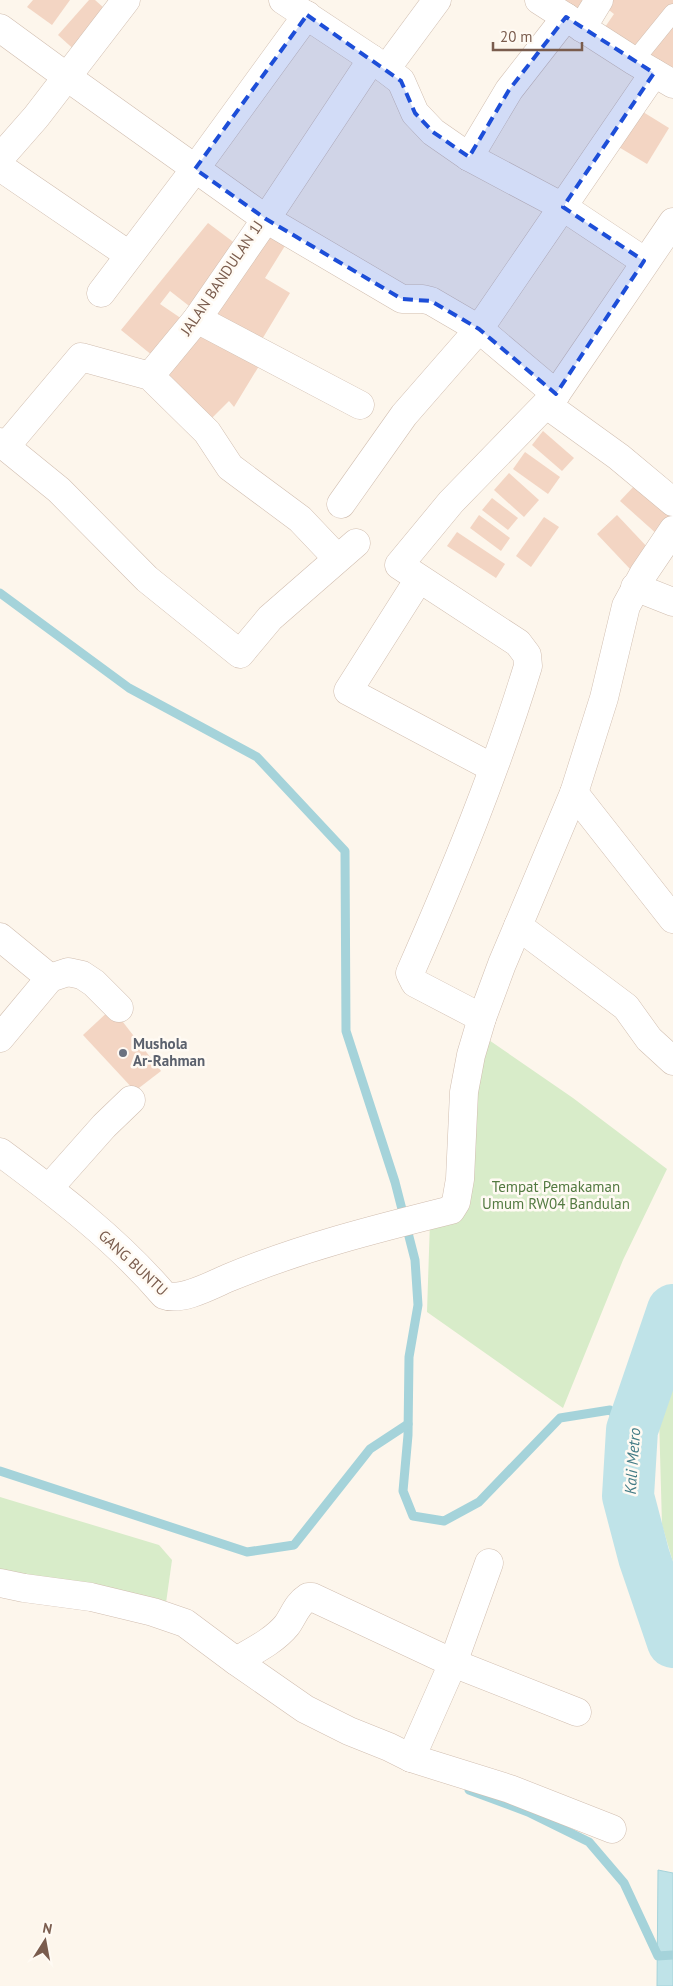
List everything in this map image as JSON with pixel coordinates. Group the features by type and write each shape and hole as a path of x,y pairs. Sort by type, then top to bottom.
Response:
{"street":[{"path":"0,158 36,117 126,0"},
{"path":"283,0 379,64 401,81 415,113 434,132 469,157 563,207 644,262"},
{"path":"436,0 379,64 266,219 402,300 423,298 431,300 479,329 551,399 673,502"},
{"path":"341,504 404,415 479,329 654,73 539,0"},
{"path":"469,157 509,90 599,0"},
{"path":"101,293 195,169 307,15"},
{"name":"JALAN BANDULAN 1J","path":"0,28 67,78 266,219 197,319 150,376"},
{"path":"0,166 129,255"},
{"path":"673,222 551,399 451,502 399,564 518,643 527,655 528,666 493,768 444,896 410,973 416,983 482,1018 574,793 604,698 624,615 635,587 673,530"},
{"path":"197,319 360,405"},
{"path":"81,358 150,376 207,432 230,468 346,550 270,618 240,654 147,579 59,490 3,444 81,358"},
{"path":"419,579 348,691 493,768"},
{"path":"635,587 673,602"},
{"path":"574,793 673,918"},
{"path":"518,926 626,1007 649,1038 673,1061"},
{"path":"0,938 50,978"},
{"path":"0,1038 50,978 68,972 82,975 94,983 119,1008"},
{"name":"GANG BUNTU","path":"0,1152 49,1188 132,1258 164,1295 171,1298 209,1286 294,1253 451,1210 456,1202 460,1179 464,1092 471,1055 482,1018"},
{"path":"49,1188 109,1121 131,1100"},
{"path":"411,1758 453,1663 489,1563"},
{"path":"0,1583 91,1597 153,1612 185,1623 305,1709 349,1731 390,1747 411,1758 510,1789 612,1829"},
{"path":"236,1661 253,1652 277,1634 287,1624 299,1604 308,1597 312,1597 453,1663 577,1712"}],"lane":[{"path":"654,73 673,13"}],"highlighted area":[{"path":"307,15 401,81 415,113 433,132 469,157 509,90 566,17 654,73 563,207 644,261 556,394 479,329 431,301 402,299 266,219 195,169"}],"green space":[{"name":"Tempat Pemakaman Umum RW04 Bandulan","path":"483,1036 573,1098 667,1169 623,1260 563,1408 427,1312 430,1221 457,1213"},
{"path":"673,1384 673,1562 662,1525 659,1417"},
{"path":"0,1497 159,1545 172,1560 166,1603 0,1578"}],"water":[{"path":"658,1870 673,1873 673,1986 657,1986"}],"building":[{"path":"33,0 70,0 52,25 27,7"},
{"path":"89,0 95,0 113,16 79,54 58,35"},
{"path":"564,0 589,0 582,11"},
{"path":"610,0 673,0 673,5 636,51 603,30 614,14 605,7"},
{"path":"673,15 673,71 647,55"},
{"path":"635,107 669,128 647,164 612,143"},
{"path":"208,223 240,247 193,309 170,291 160,304 185,321 158,360 121,330"},
{"path":"267,227 288,241 265,278 290,293 258,346 206,318"},
{"path":"199,325 262,361 234,407 229,401 206,424 160,375"},
{"path":"543,431 574,458 562,471 532,445"},
{"path":"525,452 560,477 548,494 513,469"},
{"path":"509,473 539,500 524,517 494,490"},
{"path":"636,484 673,517 658,535 620,501"},
{"path":"492,498 518,518 508,530 482,510"},
{"path":"479,515 510,538 501,551 470,528"},
{"path":"617,515 650,550 630,569 597,534"},
{"path":"544,517 559,527 531,567 516,556"},
{"path":"457,532 505,564 496,578 447,546"},
{"name":"Mushola Ar-Rahman","path":"112,1008 161,1071 135,1091 83,1035"}],"waterway":[{"path":"0,593 129,688 257,757 345,851 346,1031 395,1182 415,1260 418,1305 409,1357 408,1435 403,1491 413,1516 444,1521 479,1502 560,1418 610,1410 632,1430"},
{"name":"Kali Metro","path":"673,1310 632,1430 628,1496 644,1557 673,1642"},
{"path":"0,1471 247,1552 294,1545 370,1449 408,1424"},
{"path":"469,1790 528,1812 589,1842 624,1883 658,1956 673,1955"}],"place":[{"name":"Mushola Ar-Rahman","path":"123,1053"}]}
